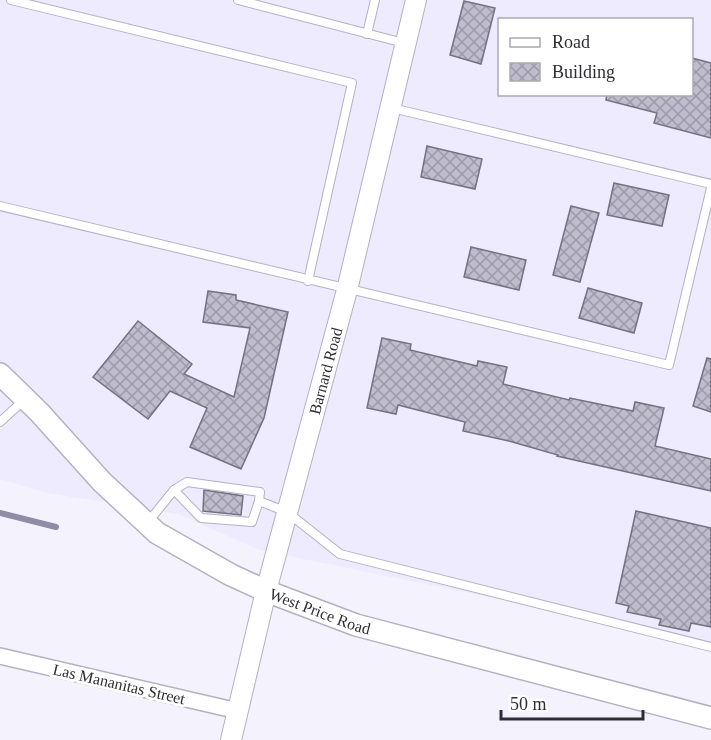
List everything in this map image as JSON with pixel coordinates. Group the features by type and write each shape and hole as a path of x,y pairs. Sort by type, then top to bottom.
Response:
{"main road":[{"name":"West Price Road","path":"0,374 102,482 147,524 221,569 266,591 356,625 711,717"}],"street":[{"name":"Barnard Road","path":"231,740 266,591 347,290 416,0"},
{"name":"Las Mananitas Street","path":"0,656 238,711"}],"lane":[{"path":"11,0 352,83 308,281"},
{"path":"238,0 406,44"},
{"path":"367,33 375,0"},
{"path":"0,206 669,365 711,186 390,108"},
{"path":"0,422 26,399"},
{"path":"147,524 174,490 187,483 260,492 252,522 201,518 174,490"},
{"path":"259,501 287,512 340,554 711,647"}],"shaded area":[{"path":"0,0 711,0 711,651 562,612 260,550 178,514 48,493 0,479"}],"building":[{"path":"464,1 495,8 481,64 450,55"},
{"path":"693,58 711,63 711,138 654,123 657,113 606,100 607,96 693,96"},
{"path":"427,146 482,159 475,189 421,177"},
{"path":"614,183 669,195 662,226 607,215"},
{"path":"571,206 599,213 580,282 553,275"},
{"path":"471,247 526,260 519,290 464,277"},
{"path":"588,288 642,303 634,333 579,318"},
{"path":"208,291 236,295 236,300 288,312 264,418 241,469 190,447 207,408 170,391 148,419 93,377 138,321 192,364 184,374 234,397 250,328 203,322"},
{"path":"382,338 411,344 410,350 477,366 478,361 507,367 503,384 569,400 570,398 633,411 635,402 664,408 655,446 711,459 711,491 557,456 509,441 463,431 465,422 398,405 396,414 367,408"},
{"path":"707,358 711,359 711,412 693,406"},
{"path":"204,490 243,496 241,515 203,511"},
{"path":"636,511 711,528 711,627 691,623 689,631 659,625 661,619 627,612 629,606 616,603"}],"waterway":[{"path":"0,513 56,527"}]}
